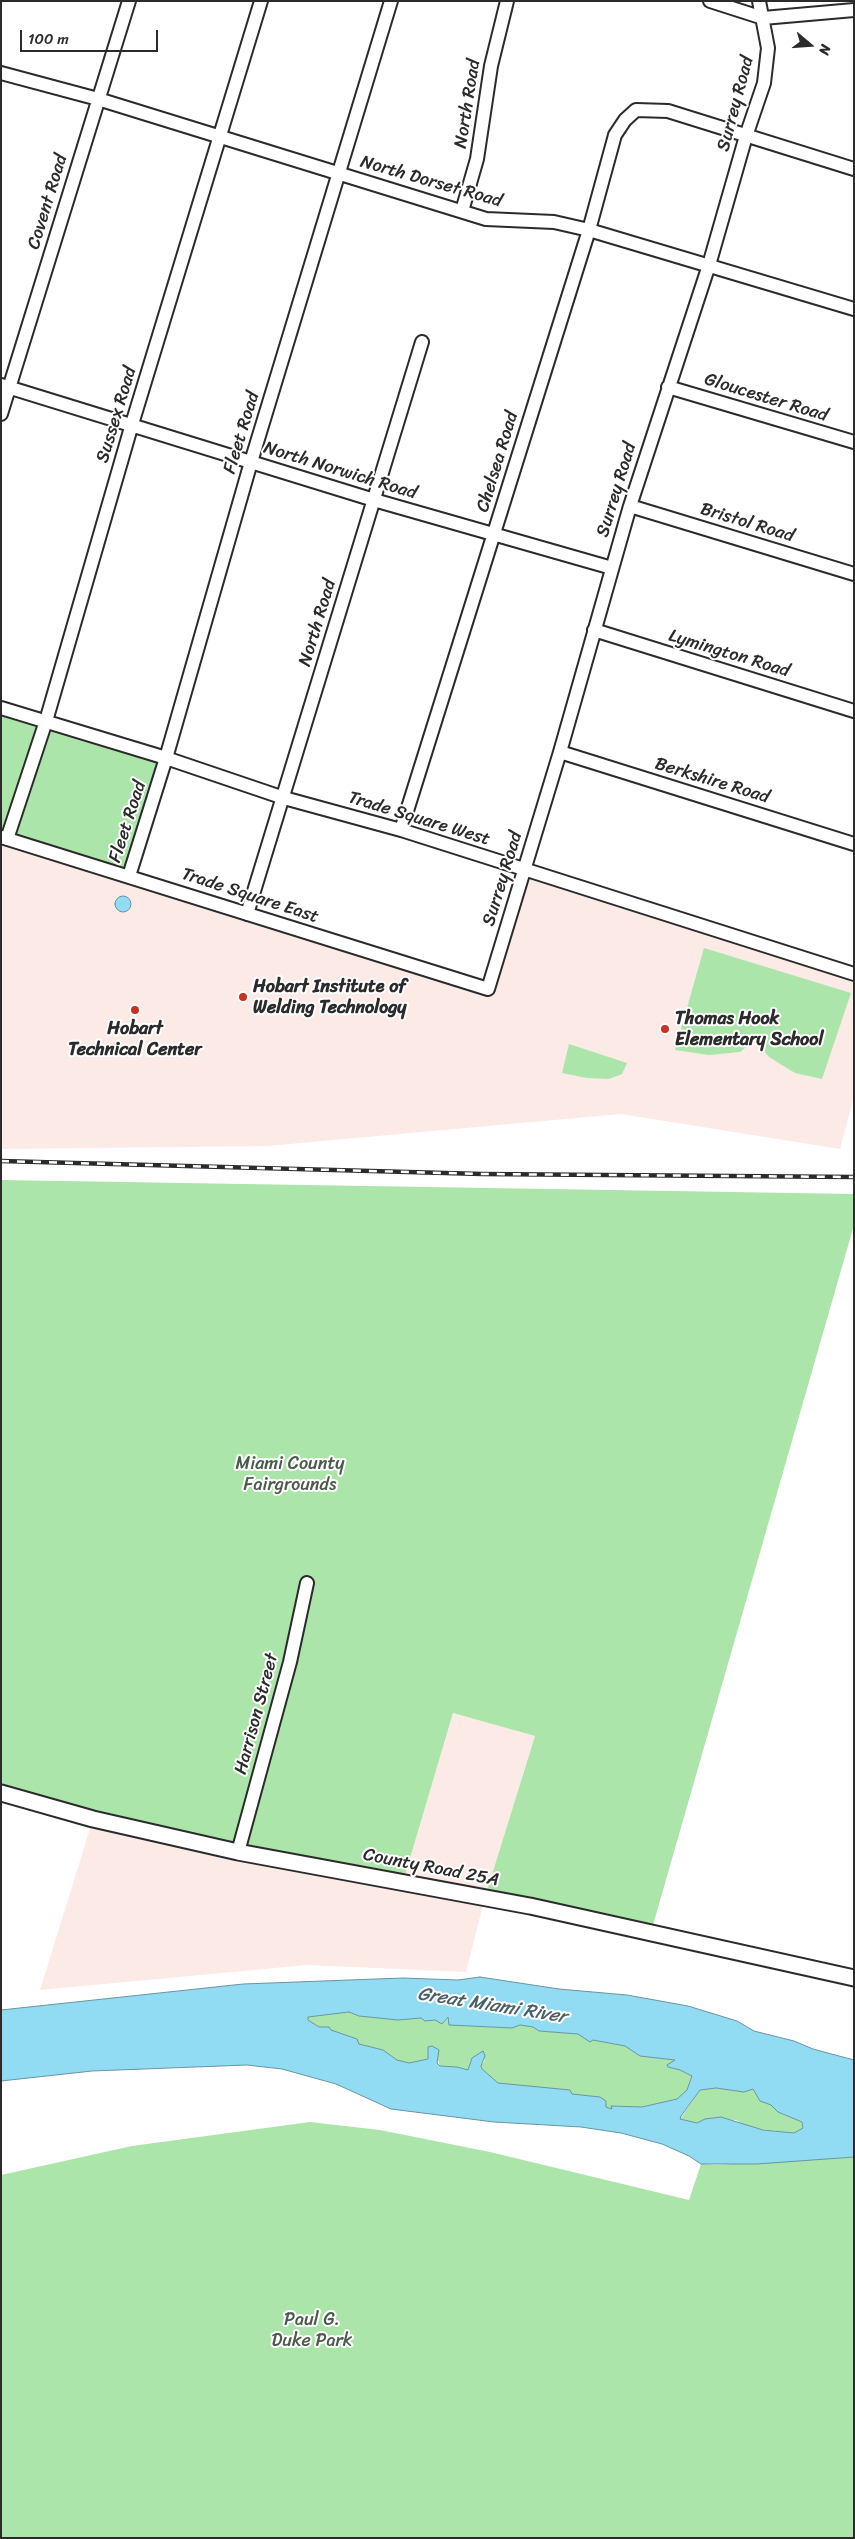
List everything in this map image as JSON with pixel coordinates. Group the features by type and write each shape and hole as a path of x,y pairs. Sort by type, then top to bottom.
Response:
{"main road":[{"name":"County Road 25A","path":"1,1794 93,1819 238,1852 530,1906 854,1978"}],"street":[{"name":"Covent Road","path":"1,414 5,386 129,1"},
{"name":"Sussex Road","path":"4,838 46,721 132,424 261,1"},
{"name":"Fleet Road","path":"129,876 166,758 251,462 391,1"},
{"name":"North Road","path":"462,212 478,159 491,66 507,1"},
{"path":"710,1 763,18 854,10"},
{"name":"Surrey Road","path":"488,990 560,752 630,506 709,265 768,65 768,48 759,1"},
{"name":"North Dorset Road","path":"1,73 98,99 462,212 494,220 554,222 589,230 854,309"},
{"name":"Chelsea Road","path":"401,830 589,230 615,135 625,120 636,110 668,111 746,136"},
{"path":"746,136 854,169"},
{"name":"North Road","path":"247,914 422,342"},
{"name":"North Norwich Road","path":"5,386 374,500 612,568"},
{"name":"Gloucester Road","path":"668,387 854,442"},
{"name":"Bristol Road","path":"630,506 854,574"},
{"name":"Lymington Road","path":"594,630 854,711"},
{"name":"Trade Square West","path":"1,708 166,758 284,798 401,830 854,974"},
{"name":"Berkshire Road","path":"560,752 854,844"},
{"name":"Trade Square East","path":"4,838 488,990"},
{"name":"Harrison Street","path":"238,1852 290,1662 307,1583"}],"shaded area":[{"path":"1,837 487,989 524,870 854,974 854,1097 840,1149 621,1114 267,1146 1,1149"},
{"path":"453,1713 535,1736 485,1897 466,1972 307,1965 40,1990 93,1819 403,1882"}],"green space":[{"path":"1,708 166,758 129,876 1,837"},
{"path":"704,948 851,993 822,1079 795,1073 769,1057 755,1040 740,1052 709,1055 675,1050"},
{"path":"569,1044 627,1063 622,1074 609,1079 587,1078 562,1073"},
{"name":"Miami County Fairgrounds","path":"1,1180 854,1194 854,1225 651,1932 485,1897 535,1736 453,1713 403,1882 1,1793"},
{"path":"349,2012 359,2016 398,2020 421,2018 425,2021 435,2020 442,2024 449,2017 466,2026 512,2028 520,2025 533,2027 539,2031 578,2034 593,2040 625,2046 640,2056 675,2060 668,2067 692,2076 687,2090 677,2099 642,2107 612,2106 612,2109 606,2107 600,2097 572,2094 569,2091 498,2083 484,2071 481,2066 485,2060 477,2055 472,2058 468,2070 440,2066 434,2048 428,2047 428,2059 409,2063 397,2060 383,2050 359,2044 356,2039 319,2027 308,2021 308,2017"},
{"path":"716,2088 744,2092 753,2089 760,2101 771,2105 778,2112 802,2122 803,2128 794,2133 750,2128 736,2120 705,2119 697,2123 680,2119 700,2090"},
{"name":"Paul G. Duke Park","path":"310,2122 380,2130 490,2152 689,2200 701,2164 716,2165 854,2157 854,2538 1,2538 1,2175 132,2146"}],"water":[{"path":"123,896 131,904 123,912 115,904"},
{"name":"Great Miami River","path":"480,1977 559,1989 627,1995 688,2006 737,2021 754,2031 794,2041 813,2049 854,2060 854,2157 757,2164 701,2164 689,2156 662,2144 621,2133 581,2127 494,2122 391,2109 336,2084 282,2069 247,2065 92,2071 1,2081 1,2010 243,1984 403,1978 458,1980","holes":["349,2012 359,2016 398,2020 421,2018 425,2021 435,2020 442,2024 448,2017 449,2025 512,2028 520,2025 533,2027 539,2031 578,2034 590,2042 593,2040 625,2046 640,2056 675,2060 667,2065 668,2067 692,2076 687,2090 677,2099 642,2107 611,2106 612,2109 606,2107 606,2101 600,2097 572,2094 570,2090 498,2083 482,2069 481,2066 485,2056 483,2051 472,2058 468,2070 440,2066 437,2063 439,2050 432,2046 428,2047 428,2059 409,2063 397,2060 383,2050 359,2044 357,2039 331,2030 329,2027 319,2027 308,2020 308,2017","716,2088 744,2092 753,2089 760,2101 771,2105 778,2112 802,2122 803,2128 794,2133 763,2130 721,2117 705,2119 697,2123 680,2119 700,2090"]}],"railway":[{"path":"1,1161 482,1174 854,1177"}],"place":[{"name":"Hobart Institute of Welding Technology","path":"243,997"},
{"name":"Hobart Technical Center","path":"135,1010"},
{"name":"Thomas Hook Elementary School","path":"665,1029"}]}
